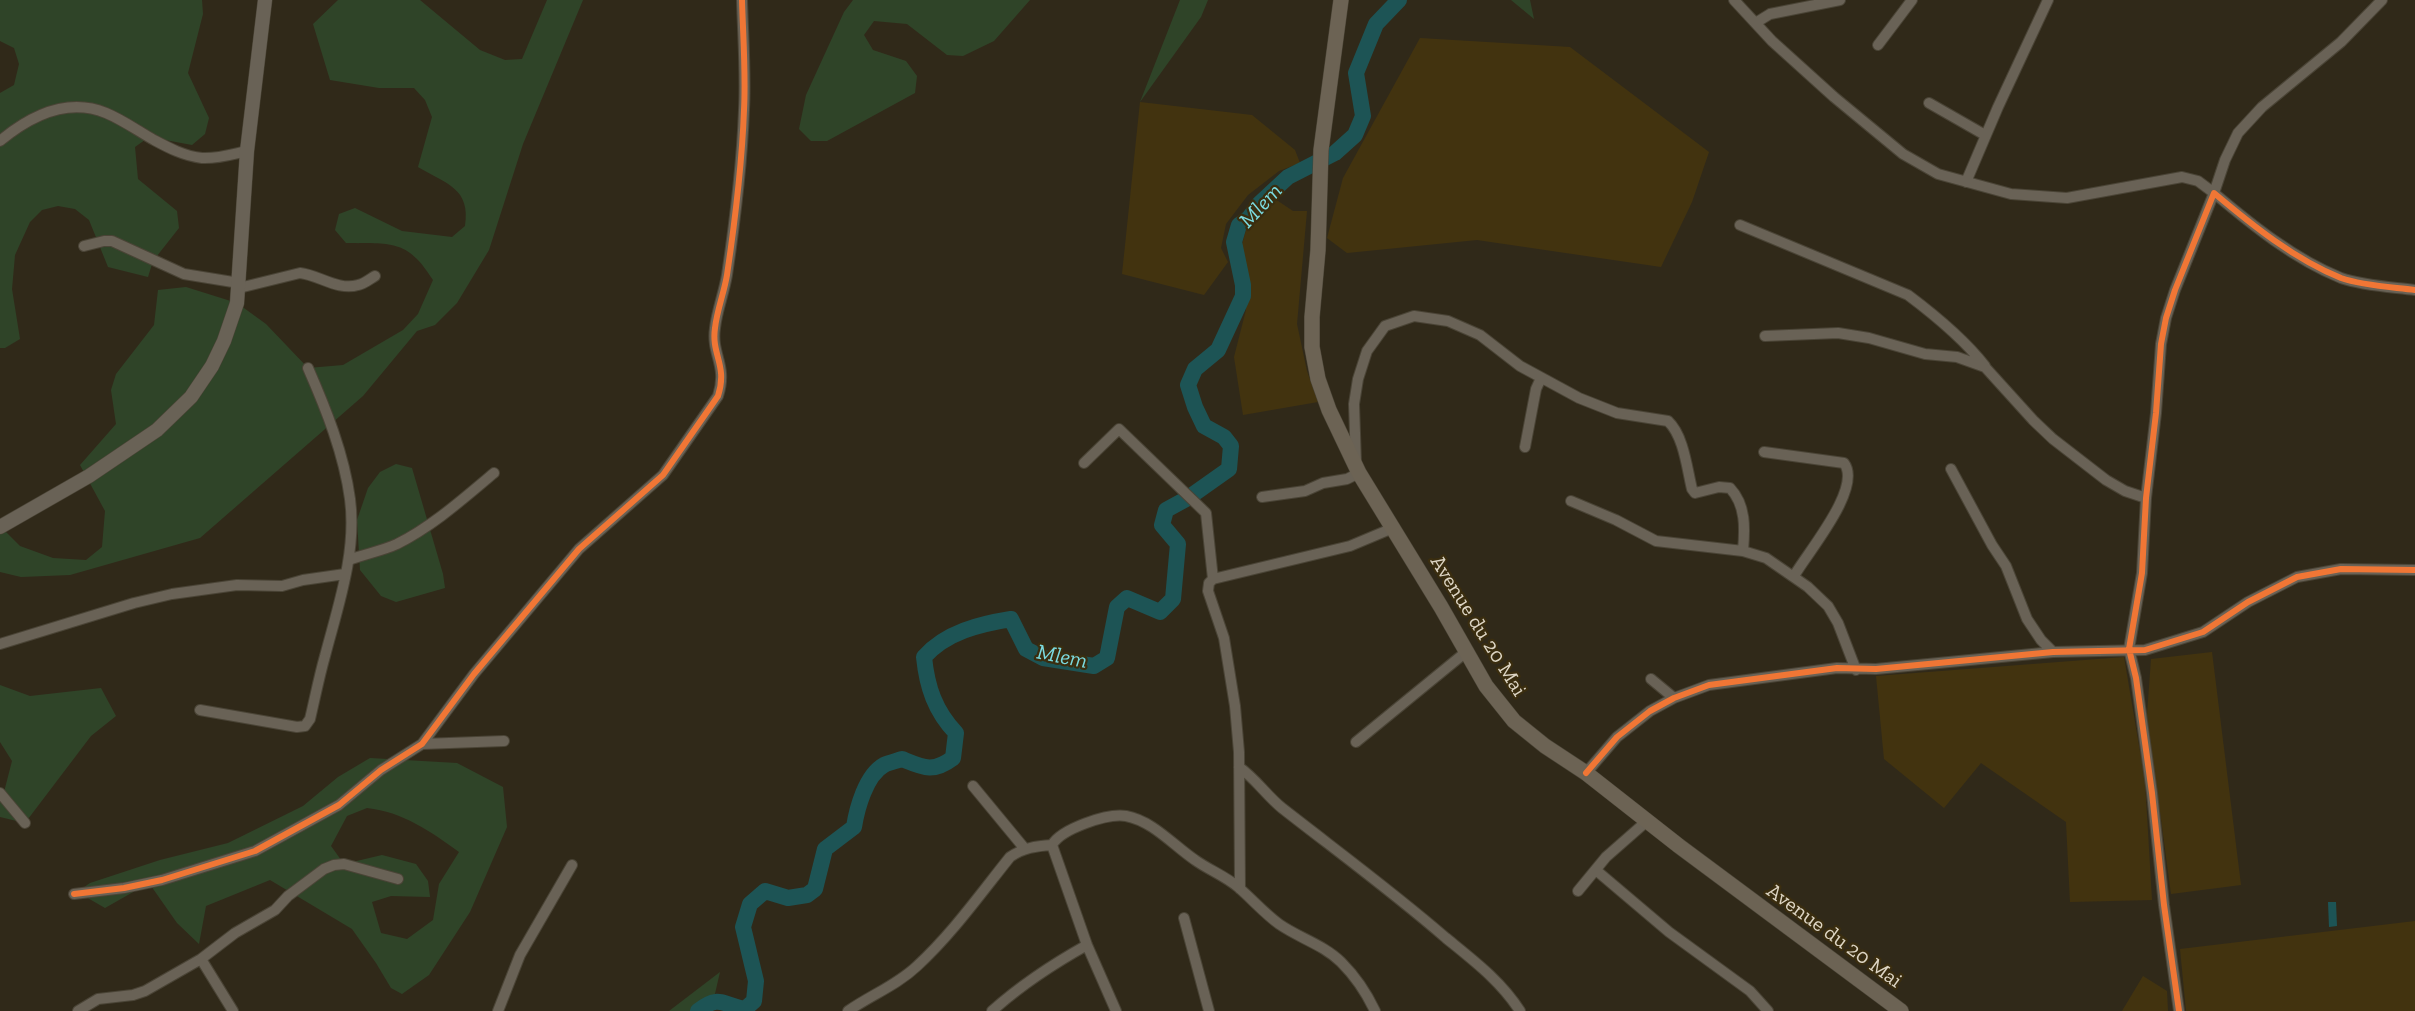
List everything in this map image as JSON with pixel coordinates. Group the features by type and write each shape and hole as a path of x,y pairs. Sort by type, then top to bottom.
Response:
{"main road":[{"name":"Avenue du 20 Mai","path":"1341,0 1320,156 1312,347 1318,379 1329,410 1358,470 1442,607 1486,686 1514,721 1901,1011"}],"street":[{"path":"0,527 18,519 128,451 157,430 182,407 199,386 224,341 234,314 239,285 247,151 265,0"},
{"path":"75,894 124,888 162,880 255,851 339,805 381,770 422,744 474,674 579,549 663,475 718,396 722,382 723,371 715,345 714,332 727,278 744,109 742,0"},
{"path":"1734,0 1773,41 1827,90 1903,154 1938,174 2011,194 2067,198 2182,177 2198,181 2280,244 2343,278 2415,290"},
{"path":"1757,22 1770,14 1840,0"},
{"path":"1878,45 1912,0"},
{"path":"1966,182 1985,135 2048,0"},
{"path":"2180,1011 2164,905 2152,793 2136,678 2129,649 2142,573 2146,498 2161,344 2166,318 2225,160 2238,133 2262,107 2342,42 2382,0"},
{"path":"1929,103 1985,135"},
{"path":"0,141 41,114 78,107 93,109 116,118 176,152 201,158 212,158 247,151"},
{"path":"1740,225 1908,295 1973,350 2032,420 2053,439 2106,480 2125,491 2146,498"},
{"path":"84,246 104,240 112,241 184,274 239,285 300,273 350,286 358,285 375,276"},
{"path":"1262,497 1305,491 1323,483 1347,479 1358,470 1354,404 1358,379 1367,351 1385,326 1414,316 1448,321 1480,335 1520,366 1579,398 1617,412 1668,421 1674,426 1695,493 1719,487 1730,488 1737,495 1742,510 1743,551"},
{"path":"1765,336 1838,333 1869,338 1925,354 1957,357 1985,367"},
{"path":"200,710 297,727 305,726 310,719 349,560 350,499 339,449 308,368"},
{"path":"1525,447 1536,389 1541,378"},
{"path":"1084,463 1119,429 1206,513 1213,579"},
{"path":"1764,452 1844,463 1849,470 1850,479 1839,506 1794,576"},
{"path":"1951,469 2006,566 2027,619 2041,640 2053,652"},
{"path":"349,560 395,545 415,534 448,511 494,472"},
{"path":"1571,501 1616,520 1656,541 1743,551 1766,558 1794,576 1828,606 1838,623 1856,670"},
{"path":"1240,889 1238,731 1224,638 1208,591 1209,584 1213,579 1350,546 1393,528"},
{"path":"1586,773 1617,737 1650,711 1674,698 1709,685 1837,669 1856,670 2053,652 2145,650 2203,632 2248,602 2297,577 2341,569 2415,570"},
{"path":"0,644 171,594 237,585 282,586 303,580 345,574"},
{"path":"1356,742 1466,652"},
{"path":"1651,679 1674,698"},
{"path":"422,744 504,741"},
{"path":"1239,767 1252,776 1279,806 1384,886 1484,970 1510,996 1520,1011"},
{"path":"974,786 1025,849"},
{"path":"0,793 26,824"},
{"path":"1116,1011 1087,945 1052,845 1055,839 1085,824 1115,816 1128,816 1149,825 1195,860 1240,889 1279,924 1329,952 1358,982 1376,1011"},
{"path":"1578,891 1621,843 1647,821"},
{"path":"848,1011 889,987 917,966 967,911 1010,857 1025,849 1052,845"},
{"path":"78,1011 98,999 133,995 146,991 201,959 235,933 275,910 288,896 324,869 344,864 398,879"},
{"path":"498,1011 520,956 572,865"},
{"path":"1597,871 1669,932 1750,991 1768,1011"},
{"path":"1184,918 1209,1011"},
{"path":"992,1011 1009,995 1036,976 1087,945"},
{"path":"201,959 233,1011"}],"shaded area":[{"path":"1420,38 1570,47 1709,152 1692,202 1661,267 1477,240 1347,253 1327,238 1343,178"},
{"path":"1140,102 1252,115 1295,150 1300,163 1279,171 1248,195 1226,224 1221,248 1228,262 1204,295 1122,274"},
{"path":"1272,197 1293,211 1307,211 1297,324 1307,371 1318,402 1243,415 1234,357 1246,310 1241,248 1247,226"},
{"path":"2212,652 2241,885 2171,894 2147,715 2151,659"},
{"path":"2124,657 2145,781 2152,900 2070,902 2066,822 1981,763 1944,808 1884,759 1876,676"},
{"path":"2415,921 2415,1011 2186,1011 2180,949"},
{"path":"2143,976 2167,991 2168,1011 2122,1011"}],"green space":[{"path":"0,0 202,0 203,14 188,73 209,118 205,134 192,145 149,137 135,147 138,179 177,211 179,228 153,261 148,277 108,267 89,220 75,209 58,206 42,210 30,222 15,255 12,289 20,339 5,348 0,348 0,93 14,85 19,64 14,48 0,41"},
{"path":"338,0 420,0 480,50 505,60 522,59 547,0 583,0 523,144 489,250 457,303 435,325 417,331 363,396 200,538 70,575 21,577 0,572 0,526 20,546 53,558 86,560 102,547 105,511 80,465 116,424 111,390 116,374 154,325 158,290 186,287 237,303 266,324 308,368 343,365 403,330 418,314 433,280 424,266 406,250 396,246 346,243 335,230 339,214 355,208 402,231 452,237 465,226 464,203 460,195 447,183 418,167 432,117 425,100 414,88 379,88 330,80 313,24"},
{"path":"853,0 1030,0 994,41 963,56 947,55 907,24 874,21 864,35 873,50 906,61 917,76 915,93 827,141 811,141 799,129 806,95 844,12"},
{"path":"1180,0 1208,0 1201,17 1140,102"},
{"path":"1511,0 1530,0 1534,19"},
{"path":"396,464 412,468 445,588 396,602 381,596 360,570 357,520 368,488 380,472"},
{"path":"0,685 30,696 101,688 116,716 91,736 25,823 0,817 0,798 3,796 12,761 0,742"},
{"path":"370,758 457,763 503,787 507,827 470,912 429,975 402,994 391,988 352,929 270,880 206,906 199,944 177,923 149,883 105,908 79,893 74,894 90,883 160,860 228,843 303,806 338,777","holes":["367,808 380,810 416,824 459,852 439,884 433,920 407,939 381,933 372,902 391,896 430,897 428,881 416,864 382,855 344,864 331,846 347,816"]},
{"path":"720,972 711,1011 669,1011"}],"water":[{"path":"2328,902 2336,902 2337,926 2329,927"}],"waterway":[{"name":"Mlem","path":"698,1011 716,1002 745,1009 754,1001 756,981 743,927 750,904 765,891 788,898 807,895 815,889 825,849 854,827 863,793 878,770 886,764 902,759 928,768 940,766 953,758 956,733 937,707 925,668 924,657 933,648 964,630 1011,619 1026,649 1043,658 1094,666 1107,658 1117,607 1127,598 1160,612 1173,599 1178,544 1162,525 1166,510 1188,498 1229,469 1231,446 1224,437 1204,426 1188,385 1195,369 1218,350 1243,296 1243,285 1234,242 1239,225 1249,218 1260,203 1288,177 1335,153 1355,135 1363,116 1356,73 1376,24 1399,0"}],"cycle path":[{"path":"74,894 124,888 162,880 255,851 339,805 381,770 422,744 474,674 579,549 663,475 718,396 721,385 714,337 727,275 742,151 745,83 742,0"},
{"path":"2179,1011 2164,905 2152,793 2136,678 2129,649 2142,573 2146,498 2161,344 2175,290 2214,193 2274,240 2324,270 2359,283 2415,290"},
{"path":"1586,773 1617,737 1650,711 1674,698 1709,685 1837,668 1876,669 2053,652 2145,650 2203,632 2248,602 2297,577 2341,569 2415,570"}]}
